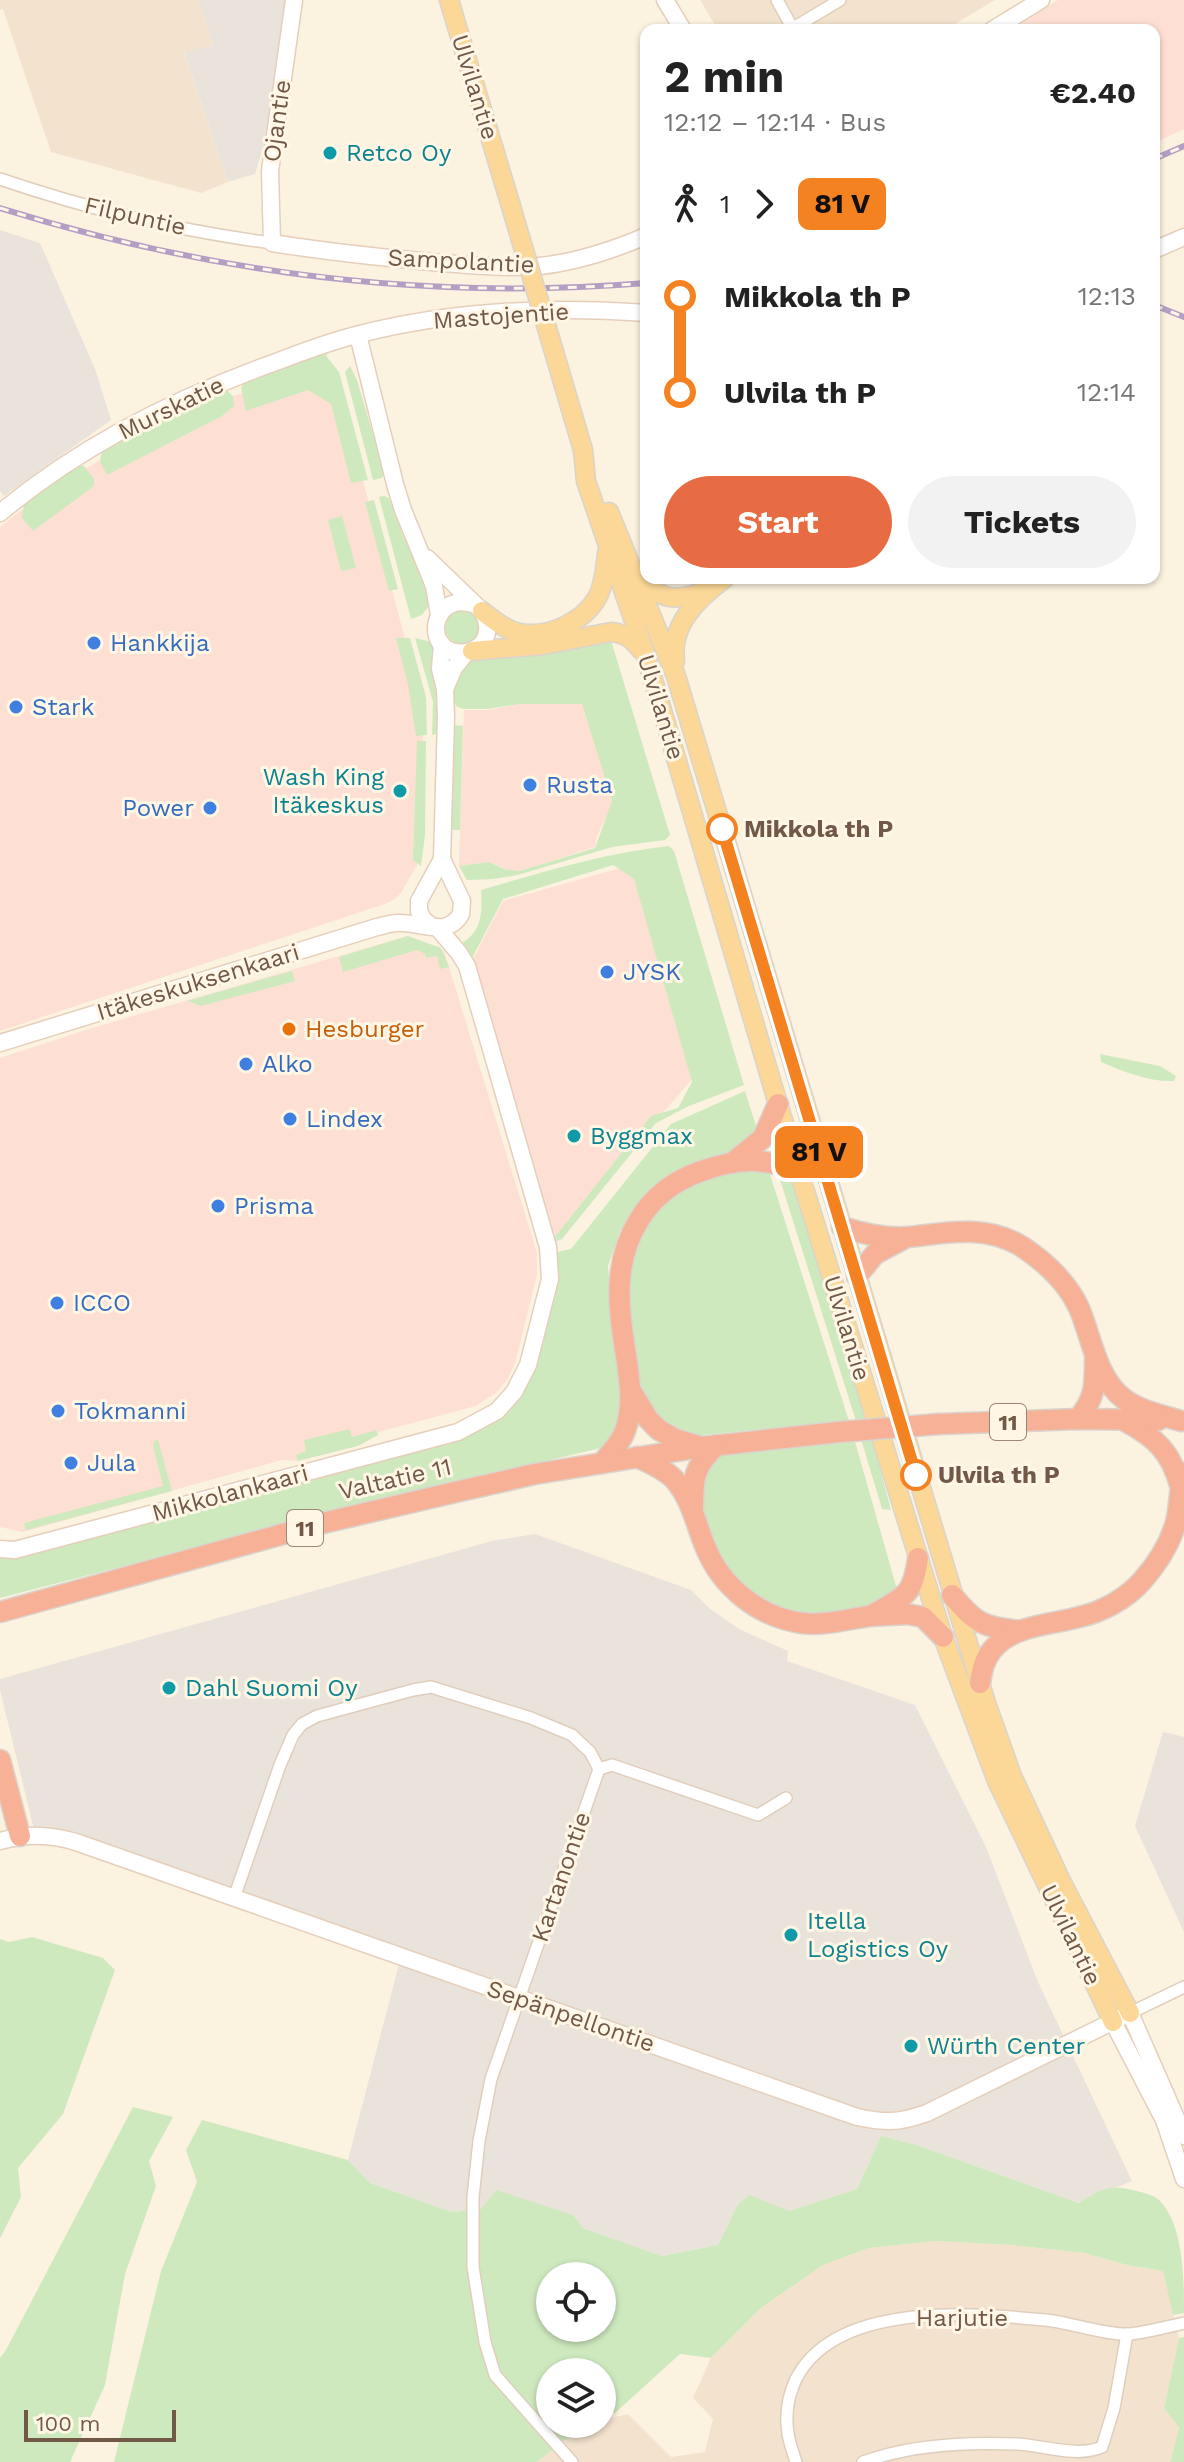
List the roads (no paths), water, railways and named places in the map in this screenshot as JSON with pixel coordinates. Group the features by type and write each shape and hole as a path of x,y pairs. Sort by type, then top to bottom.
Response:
{"highway":[{"path":"732,1163 763,1138 778,1104"},
{"path":"602,1463 626,1430 631,1391 618,1287 627,1243 642,1215 663,1191 693,1174 732,1163 771,1161 799,1172"},
{"path":"842,1227 870,1236 906,1237 955,1230 975,1231 1018,1244 1051,1269 1065,1285 1078,1305 1095,1357 1109,1383 1127,1401 1183,1421"},
{"path":"857,1276 875,1254 906,1237"},
{"path":"1078,1419 1093,1397 1095,1357"},
{"path":"631,1391 648,1419 659,1430 675,1439 710,1446 696,1469 693,1510"},
{"name":"Valtatie 11","path":"3,1611 323,1523 520,1477 637,1457 710,1446 939,1424 1078,1419 1183,1421"},
{"path":"980,1683 983,1666 994,1647 1020,1631 1097,1612 1141,1583 1162,1555 1176,1522 1182,1479 1164,1449 1143,1431 1122,1420"},
{"path":"637,1457 674,1479 693,1510 705,1548 719,1573 760,1610 780,1619 805,1623 907,1614 923,1617 943,1637"},
{"path":"871,1616 911,1589 918,1558"},
{"path":"952,1595 977,1622 988,1627 1020,1631"},
{"path":"0,1760 10,1838"}],"main road":[{"name":"Ulvilantie","path":"449,0 583,450 586,481 676,676 980,1683 1018,1790 1061,1881 1130,2013"},
{"name":"Ulvilantie","path":"616,548 778,1104 943,1637 997,1781 1113,2022"},
{"path":"616,548 640,576"},
{"path":"478,608 496,623 520,633 546,632 577,620 596,599 616,548"},
{"path":"646,584 657,594 669,598 686,597 715,584"},
{"path":"676,676 673,645 677,631 684,619 717,584"},
{"path":"469,652 544,645 611,632 621,633 633,640 646,656"}],"street":[{"name":"Ojantie","path":"272,243 270,171 294,0"},
{"path":"665,0 679,24"},
{"path":"777,0 789,24"},
{"path":"799,24 840,0"},
{"path":"1002,24 1041,0"},
{"name":"Filpuntie","path":"0,179 144,220 208,234 272,243"},
{"path":"1160,247 1184,237"},
{"name":"Sampolantie","path":"272,243 396,259 518,267 567,261 605,252 640,238"},
{"name":"Mastojentie","path":"358,335 486,314 592,310 640,313"},
{"path":"358,335 403,510 434,586 439,615 437,634 449,650 469,652 484,641 488,626 478,608 423,554"},
{"name":"Murskatie","path":"0,513 87,451 155,412 234,377 358,335"},
{"path":"439,615 454,603 478,608"},
{"name":"Itäkeskuksenkaari","path":"442,644 440,669 445,689 442,859 455,890"},
{"name":"Itäkeskuksenkaari","path":"445,689 454,668 469,652"},
{"name":"Itäkeskuksenkaari","path":"396,923 422,896 442,859"},
{"path":"439,884 455,890 462,901 458,920 450,926 433,926 423,919 419,911 422,896 431,886 439,884"},
{"name":"Mikkolankaari","path":"458,920 459,953"},
{"name":"Itäkeskuksenkaari","path":"0,1043 396,923 433,926"},
{"name":"Mikkolankaari","path":"0,1549 15,1550 458,1432 497,1411 514,1392 528,1365 550,1279 548,1247 467,966 433,926"},
{"path":"234,1898 280,1765 293,1735 302,1724 317,1716 413,1690 431,1687 520,1714 572,1735 590,1752 599,1769 612,1765 758,1815 786,1798"},
{"name":"Kartanontie","path":"572,2462 495,2375 485,2342 473,2267 473,2197 488,2092 599,1769"},
{"name":"Sepänpellontie","path":"10,1838 56,1836 857,2117 883,2123 904,2122 927,2113 1130,2013"},
{"path":"1130,2013 1184,1987"},
{"name":"Ulvilantie","path":"1130,2013 1184,2136"},
{"name":"Ulvilantie","path":"1113,2022 1164,2120 1184,2179"},
{"name":"Harjutie","path":"796,2462 788,2434 786,2410 800,2371 813,2354 838,2337 864,2327 904,2318 947,2314 1048,2320 1127,2334 1184,2323"},
{"path":"863,2462 908,2451 961,2445 1017,2444 1088,2457 1102,2447 1114,2408 1127,2334"}],"railway":[{"path":"1160,156 1184,146"},
{"path":"0,208 158,250 319,277 482,288 564,288 640,283"},
{"path":"1160,307 1184,317"}],"place":[{"name":"Retco Oy","path":"330,153"},
{"name":"Hankkija","path":"94,643"},
{"name":"Stark","path":"16,707"},
{"name":"Rusta","path":"530,785"},
{"name":"Wash King Itäkeskus","path":"400,791"},
{"name":"Power","path":"210,808"},
{"name":"Mikkola th P","path":"722,829"},
{"name":"JYSK","path":"607,972"},
{"name":"Hesburger","path":"289,1029"},
{"name":"Alko","path":"246,1064"},
{"name":"Lindex","path":"290,1119"},
{"name":"Byggmax","path":"574,1136"},
{"name":"Prisma","path":"218,1206"},
{"name":"ICCO","path":"57,1303"},
{"name":"Tokmanni","path":"58,1411"},
{"name":"Jula","path":"71,1463"},
{"name":"Ulvila th P","path":"916,1475"},
{"name":"Dahl Suomi Oy","path":"169,1688"},
{"name":"Itella Logistics Oy","path":"791,1935"},
{"name":"Würth Center","path":"911,2046"}]}
